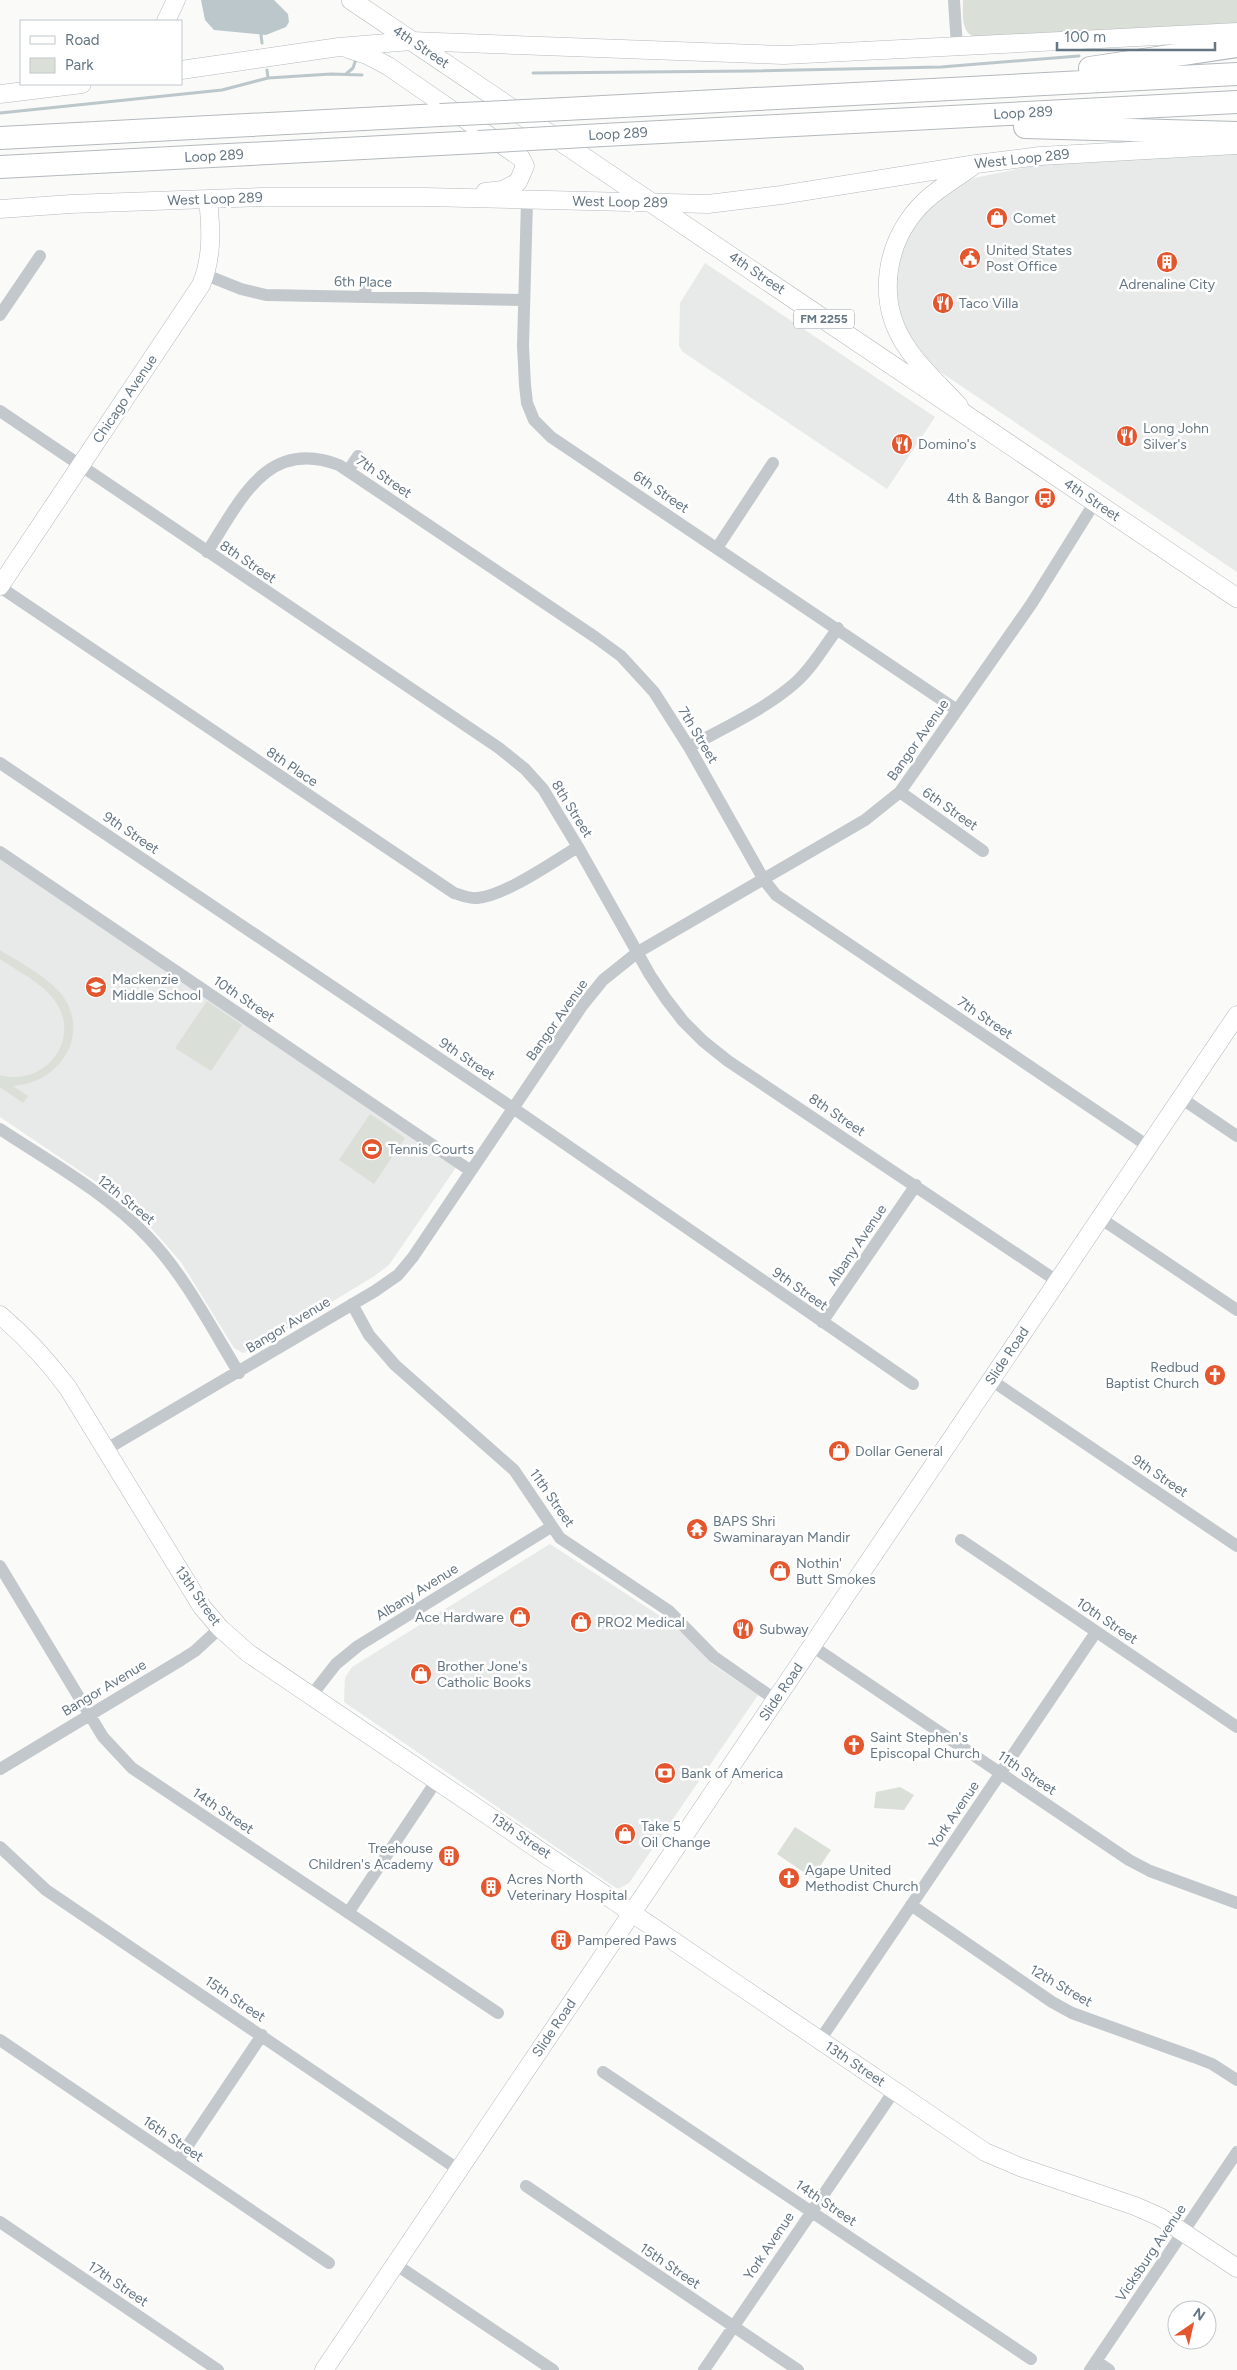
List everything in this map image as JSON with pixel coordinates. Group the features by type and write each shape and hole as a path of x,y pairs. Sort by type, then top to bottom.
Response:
{"highway":[{"path":"923,90 1017,74 1106,66 1237,46"},
{"name":"Loop 289","path":"0,136 56,135 1237,74"},
{"name":"Loop 289","path":"0,167 1237,102"},
{"path":"889,120 1003,126 1237,133"}],"main road":[{"path":"166,20 176,0"},
{"name":"4th Street","path":"350,0 1237,598"},
{"path":"182,70 339,47 411,40 784,55 1237,32"},
{"path":"339,47 367,55 388,66 521,158 524,166 518,182 503,190 425,197"},
{"path":"0,94 74,85"},
{"name":"West Loop 289","path":"0,209 208,198 289,196 425,197 708,204 976,164 1061,154 1237,145"},
{"path":"969,417 906,347 895,326 888,303 886,284 894,246 914,213 927,199 976,164"},
{"name":"Chicago Avenue","path":"0,586 195,296 206,275 210,242 208,198"},
{"name":"Slide Road","path":"324,2370 1237,1015"},
{"name":"13th Street","path":"0,1315 26,1336 68,1388 193,1593 220,1628 248,1653 985,2152 1020,2167 1135,2206 1160,2217 1184,2231 1237,2268"}],"street":[{"path":"954,0 957,47"},
{"name":"6th Street","path":"527,201 524,300 525,385 527,403 534,420 551,437 958,710"},
{"path":"0,315 40,256"},
{"name":"6th Place","path":"206,275 241,289 266,295 524,300"},
{"path":"365,297 366,282"},
{"name":"8th Street","path":"0,411 505,753 525,769 543,788 650,975 683,1021 703,1041 728,1061 1057,1281"},
{"path":"348,471 358,456"},
{"name":"7th Street","path":"207,552 257,479 270,468 296,458 309,457 322,459 348,471 621,656 654,692 689,747 764,880 776,895 1148,1146"},
{"path":"717,548 773,463"},
{"name":"Bangor Avenue","path":"105,1450 375,1291 398,1275 413,1257 582,1006 603,980 638,952 866,820 900,792 1032,604 1095,502"},
{"name":"8th Place","path":"0,586 454,893 475,899 488,896 522,880 578,847"},
{"path":"689,747 762,707 795,682 813,664 838,628"},
{"name":"9th Street","path":"0,763 513,1108 913,1384"},
{"name":"6th Street","path":"900,792 983,851"},
{"name":"10th Street","path":"0,852 471,1171"},
{"path":"1181,1098 1237,1136"},
{"name":"12th Street","path":"0,1129 94,1192 127,1217 148,1237 186,1287 239,1372"},
{"name":"Albany Avenue","path":"822,1322 916,1185"},
{"path":"1100,1218 1237,1310"},
{"name":"11th Street","path":"352,1304 369,1335 395,1365 514,1470 560,1538 575,1550 670,1611 714,1657 776,1700"},
{"name":"9th Street","path":"991,1380 1237,1546"},
{"name":"Albany Avenue","path":"311,1696 336,1664 358,1646 551,1527"},
{"name":"10th Street","path":"961,1540 1237,1727"},
{"name":"14th Street","path":"0,1566 89,1715 108,1743 132,1768 498,2013"},
{"name":"Bangor Avenue","path":"0,1769 181,1660 207,1641 220,1628"},
{"name":"York Avenue","path":"820,2040 1096,1632"},
{"name":"11th Street","path":"812,1646 1128,1860 1150,1871 1237,1903"},
{"path":"348,1913 437,1780"},
{"name":"15th Street","path":"0,1847 46,1890 262,2034 459,2170"},
{"name":"12th Street","path":"911,1905 994,1963 1072,2013 1212,2064 1237,2080"},
{"path":"178,2160 262,2034"},
{"name":"16th Street","path":"0,2040 330,2263"},
{"name":"14th Street","path":"603,2072 1032,2360"},
{"name":"York Avenue","path":"704,2370 894,2091"},
{"name":"Vicksburg Avenue","path":"1093,2366 1237,2152"},
{"name":"15th Street","path":"526,2186 798,2370"},
{"name":"17th Street","path":"0,2222 218,2370"},
{"path":"395,2264 553,2370"},
{"path":"1093,2366 1110,2370"}],"shaded area":[{"path":"201,0 274,0 288,14 289,22 286,27 266,35 214,30 205,20"},
{"path":"1237,152 1237,572 933,367 911,340 900,313 896,288 898,265 905,240 924,211 955,187 974,178 1037,165"},
{"path":"705,263 935,417 887,489 683,352 679,346 680,303"},
{"name":"Mackenzie Middle School","path":"0,857 457,1166 389,1265 373,1277 250,1351 243,1353 234,1348 181,1262 145,1221 114,1194 0,1117"},
{"path":"550,1544 683,1631 712,1664 758,1695 629,1883 620,1888 616,1888 344,1702 345,1678 352,1667"}],"green space":[{"path":"963,0 1237,0 1237,23 975,37 970,35 963,22"},
{"path":"0,950 41,976 56,988 70,1011 73,1026 72,1041 66,1055 56,1067 44,1077 29,1083 13,1086 28,1096 23,1103 0,1087 0,1075 15,1077 30,1074 43,1068 53,1059 61,1047 64,1033 63,1019 57,1004 46,990 0,959"},
{"path":"207,1001 242,1025 211,1071 175,1048"},
{"name":"Tennis Courts","path":"370,1114 405,1138 374,1184 339,1160"},
{"path":"900,1787 914,1795 904,1810 874,1808 876,1792"},
{"path":"795,1827 831,1850 812,1878 777,1854"}],"waterway":[{"path":"261,35 262,43"},
{"path":"533,73 941,67 1079,56"},
{"path":"346,74 353,68 356,59"},
{"path":"0,113 222,90 268,78 267,70"},
{"path":"268,78 331,74 362,75"}],"place":[{"name":"Comet","path":"997,218"},
{"name":"United States Post Office","path":"970,258"},
{"name":"Adrenaline City","path":"1167,262"},
{"name":"Taco Villa","path":"943,303"},
{"name":"Long John Silver's","path":"1127,436"},
{"name":"Domino's","path":"902,444"},
{"name":"4th & Bangor","path":"1045,498"},
{"name":"Mackenzie Middle School","path":"96,987"},
{"name":"Tennis Courts","path":"372,1149"},
{"name":"Redbud Baptist Church","path":"1215,1375"},
{"name":"Dollar General","path":"839,1451"},
{"name":"BAPS Shri Swaminarayan Mandir","path":"697,1529"},
{"name":"Nothin' Butt Smokes","path":"780,1571"},
{"name":"Ace Hardware","path":"520,1617"},
{"name":"PRO2 Medical","path":"581,1622"},
{"name":"Subway","path":"743,1629"},
{"name":"Brother Jone's Catholic Books","path":"421,1674"},
{"name":"Saint Stephen's Episcopal Church","path":"854,1745"},
{"name":"Bank of America","path":"665,1773"},
{"name":"Take 5 Oil Change","path":"625,1834"},
{"name":"Treehouse Children's Academy","path":"449,1856"},
{"name":"Agape United Methodist Church","path":"789,1878"},
{"name":"Acres North Veterinary Hospital","path":"491,1887"},
{"name":"Pampered Paws","path":"561,1940"}]}
